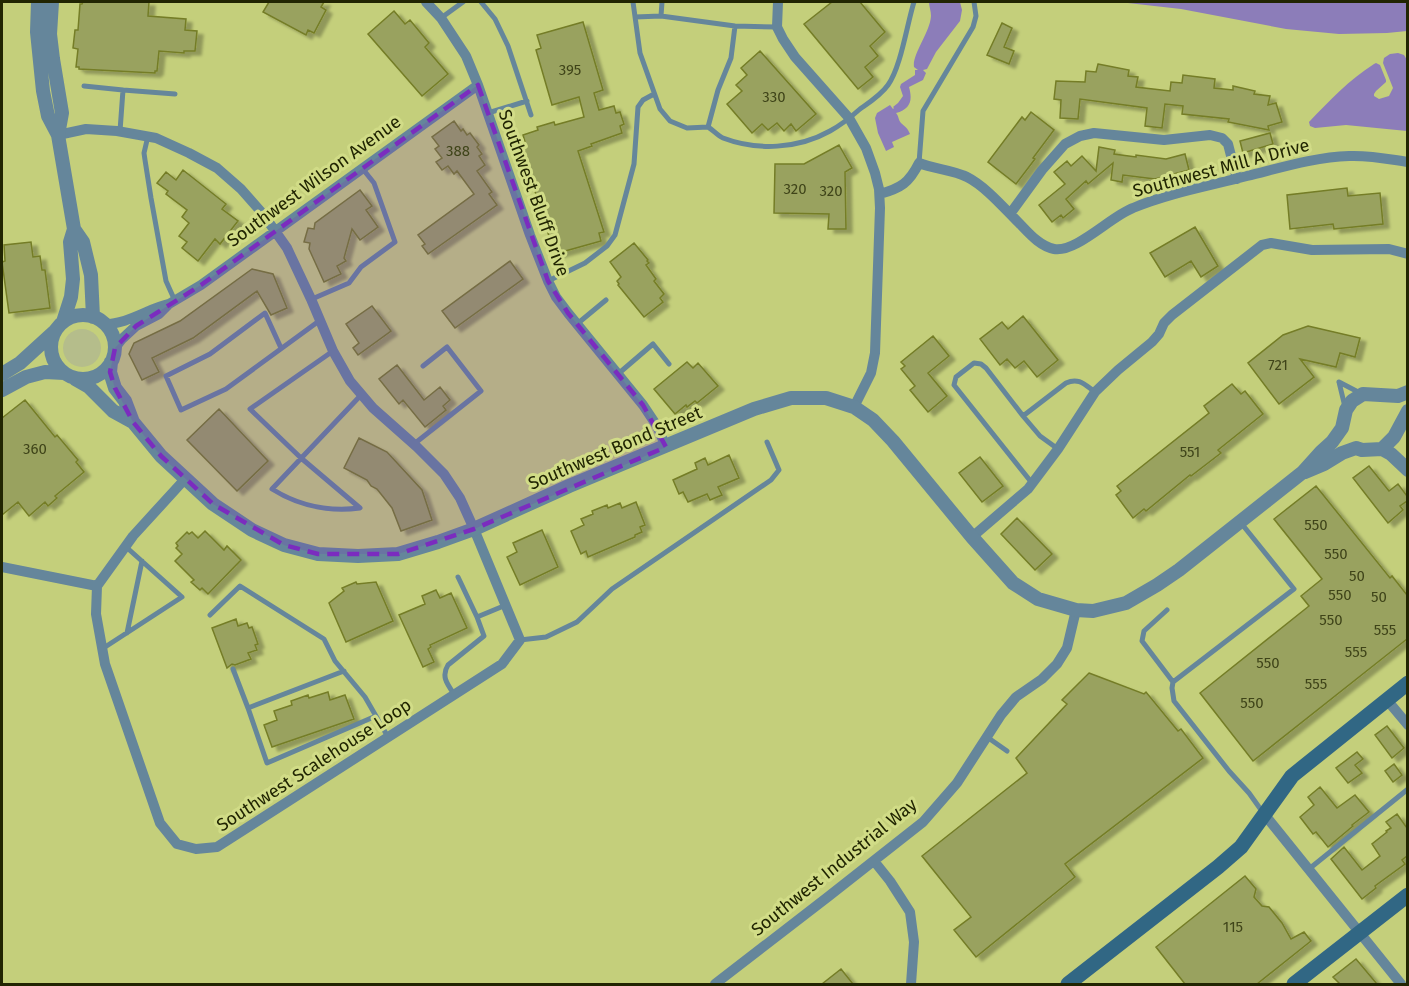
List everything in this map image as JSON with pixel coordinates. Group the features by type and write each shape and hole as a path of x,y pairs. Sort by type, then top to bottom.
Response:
{"main road":[{"path":"1068,984 1234,854 1292,776 1407,683"},
{"path":"1294,984 1407,895"}],"street":[{"path":"38,2 37,32 43,91 48,116 58,135 74,229 70,242 72,297 52,339 51,349 52,358 57,366 69,376"},
{"path":"52,2 50,34 62,113 58,135"},
{"name":"Southwest Bluff Drive","path":"426,2 441,18 466,56 527,228 556,297 643,405 657,426 666,447"},
{"path":"778,2 777,27 783,39 795,57 849,118 871,160 880,194 875,357 871,373 854,407"},
{"name":"Southwest Wilson Avenue","path":"113,355 122,339 136,326 159,314 201,285 478,85"},
{"path":"58,135 86,129 120,131 156,138 217,168 241,189 287,248 333,351 350,381 373,408 444,474 460,498 520,640"},
{"path":"1010,214 1042,170 1065,144 1080,136 1094,133 1164,140 1210,135 1222,138 1228,144 1237,179"},
{"name":"Southwest Mill A Drive","path":"919,163 967,177 1031,235 1046,247 1057,249 1077,243 1131,208 1237,179 1311,161 1347,156 1371,156 1407,162"},
{"path":"880,194 903,185 919,163"},
{"path":"74,229 84,242 99,321"},
{"path":"972,537 1028,489 1058,449 1095,392 1152,342 1172,315 1262,245 1271,243 1312,250 1389,249 1407,254"},
{"name":"Southwest Wilson Avenue","path":"99,321 114,324 172,303"},
{"path":"2,374 20,363 59,326 72,317 82,315 99,321 111,331 114,339 113,355 105,371 96,377 85,379 45,372 26,377 2,390"},
{"name":"Southwest Bond Street","path":"113,355 110,372 116,388 125,401 133,422 161,456 213,504 252,530 284,545 318,554 358,556 398,554 438,542 474,529 569,486 754,409 791,398 826,398 854,407 873,420 1013,583 1038,599 1076,610"},
{"name":"Southwest Bond Street","path":"69,376 89,387 113,411 133,422"},
{"path":"1076,610 1094,611 1126,603 1179,570 1303,472 1332,442 1342,428 1346,410 1352,401 1363,394 1398,396 1407,392"},
{"path":"1382,449 1394,437 1407,411"},
{"path":"1342,428 1347,439 1356,448 1382,449 1391,454 1407,470"},
{"path":"1303,472 1356,448"},
{"path":"2,567 97,586 133,536 185,479"},
{"name":"Southwest Scalehouse Loop","path":"97,586 96,614 105,664 160,823 177,844 196,849 217,847 502,664 520,640"},
{"name":"Southwest Industrial Way","path":"715,984 923,822 957,783 1001,715 1016,697 1042,679 1057,664 1067,648 1076,610"},
{"path":"1387,700 1407,725"},
{"path":"1265,815 1401,984"},
{"path":"874,861 890,880 910,912 914,942 911,984"}],"lane":[{"path":"441,18 463,2"},
{"path":"481,2 495,19 508,45 531,115"},
{"path":"633,2 640,53 660,109 670,121 687,128 708,127 721,137 755,146 780,146 806,141 830,131 883,91 892,78 914,2"},
{"path":"661,16 662,2"},
{"path":"919,163 923,111 973,27 976,16 974,2"},
{"path":"635,17 661,16 735,26 777,27"},
{"path":"708,127 718,90 731,58 735,26"},
{"path":"84,86 175,94"},
{"path":"120,131 123,90"},
{"path":"548,281 585,263 607,246 615,235 634,164 638,107 643,100 654,94"},
{"path":"488,114 527,101"},
{"path":"148,136 144,160 172,303"},
{"path":"311,300 349,283 361,267 395,242 374,183 362,168"},
{"path":"577,324 606,300"},
{"path":"281,348 265,314 210,354 166,376 181,410 226,389 319,321"},
{"path":"618,374 653,344 669,364"},
{"path":"414,444 482,391 447,347 423,366"},
{"path":"333,351 250,409 301,458 360,508 342,510 312,507 293,501 272,489 301,458 362,394"},
{"path":"1032,483 954,386 956,377 974,363 981,364 1040,436 1058,449"},
{"path":"1023,416 1073,379 1080,380 1095,392"},
{"path":"1346,410 1339,382 1363,394"},
{"path":"520,640 546,637 577,622 612,589 771,480 779,470 767,442"},
{"path":"1240,522 1294,589 1173,682 1172,688 1174,701 1265,815"},
{"path":"102,649 182,597 125,546"},
{"path":"127,633 142,561"},
{"path":"454,694 444,675 445,670 484,636 458,577"},
{"path":"210,615 240,586 324,639 335,661 365,697 388,737"},
{"path":"477,618 506,605"},
{"path":"1167,610 1144,631 1142,641 1173,682"},
{"path":"233,669 267,763 376,716"},
{"path":"248,708 344,671"},
{"path":"987,736 1007,751"},
{"path":"1308,869 1407,789"}],"highlighted area":[{"path":"478,85 548,281 568,313 643,405 666,447 474,529 398,554 318,554 284,545 213,504 161,456 133,422 115,388 110,372 115,348 136,326 201,285"}],"green space":[{"path":"82,329 95,335 101,348 95,361 82,367 69,361 63,348 69,335"}],"shaded area":[{"path":"929,2 960,2 962,10 960,21 936,52 927,69 923,70 926,73 923,80 909,87 911,96 907,107 896,113 910,134 892,142 894,147 886,151 878,133 875,118 877,113 890,105 894,108 903,96 901,84 915,75 915,70 918,70 914,67 914,62 930,23"},
{"path":"1119,2 1407,2 1407,31 1339,34 1286,29 1181,9"},
{"path":"1398,53 1404,55 1407,60 1407,131 1346,125 1315,128 1310,126 1309,122 1340,91 1376,63 1380,65 1386,82 1374,96 1379,99 1389,96 1393,88 1383,63 1384,58"}],"building":[{"path":"83,2 149,2 148,16 186,19 185,30 197,31 195,51 184,51 184,53 159,51 155,73 79,69 76,67 78,49 73,48 75,30 78,30 80,4"},
{"path":"269,2 324,2 321,7 326,10 314,33 308,30 306,35 263,12"},
{"path":"832,2 860,2 885,32 870,46 878,56 865,67 873,77 858,89 804,24"},
{"path":"394,11 405,24 410,20 429,43 425,47 448,74 422,96 368,34"},
{"path":"583,22 603,90 594,93 599,110 614,106 616,113 620,112 624,124 620,126 622,133 578,151 604,232 599,233 601,241 558,253 556,248 553,249 520,143 525,142 523,135 538,130 537,127 584,117 579,97 552,105 536,50 541,48 537,35"},
{"path":"1002,23 1012,28 1004,47 1014,51 1009,64 987,55"},
{"path":"760,51 816,114 796,131 791,124 784,131 777,123 768,130 762,124 752,133 727,104 742,91 736,85 747,75 741,68"},
{"path":"1098,64 1129,70 1128,76 1138,77 1136,87 1170,91 1171,82 1182,83 1183,75 1215,79 1214,88 1233,90 1233,86 1255,91 1254,94 1270,96 1268,105 1276,103 1282,122 1268,126 1269,130 1228,122 1229,119 1182,114 1183,106 1165,104 1162,128 1145,126 1147,108 1080,99 1078,119 1060,118 1061,100 1054,99 1056,81 1085,82 1086,71 1096,72"},
{"path":"1031,112 1054,130 1016,184 988,162 1022,117 1025,120"},
{"path":"454,121 461,131 463,129 467,135 470,133 479,145 477,147 482,154 479,156 485,165 477,171 492,192 489,194 497,205 428,254 422,246 425,244 418,235 474,194 457,171 454,174 448,166 442,170 436,162 442,158 435,149 439,146 432,137"},
{"path":"1270,133 1273,144 1243,153 1240,141"},
{"path":"839,145 852,168 845,172 846,229 828,229 829,214 774,213 775,164 804,164"},
{"path":"1099,147 1115,150 1114,154 1136,157 1136,155 1166,159 1185,154 1189,170 1155,179 1123,175 1122,182 1111,180 1113,163 1088,184 1086,181 1066,199 1074,209 1063,218 1061,215 1052,222 1039,205 1065,184 1054,172 1067,161 1071,166 1082,156 1096,171"},
{"path":"183,170 226,204 222,209 238,221 220,244 215,239 198,261 182,248 187,242 179,236 189,223 182,217 187,210 166,194 168,191 157,183 166,172 176,180"},
{"path":"1347,188 1348,196 1380,193 1383,224 1334,229 1333,224 1290,229 1287,195"},
{"path":"360,190 372,206 366,210 378,227 360,240 352,229 344,258 346,261 337,266 341,274 324,282 309,249 310,243 304,242 308,228 314,229 315,223"},
{"path":"1195,227 1218,266 1201,277 1191,261 1165,277 1150,253"},
{"path":"31,242 33,257 40,256 42,270 45,270 50,308 9,313 2,262 5,261 4,245"},
{"path":"634,243 648,260 649,263 646,265 664,294 660,298 663,302 644,317 618,285 617,281 621,277 610,262"},
{"path":"510,261 523,279 455,328 442,311"},
{"path":"252,269 273,274 287,308 271,315 257,291 193,338 152,358 159,372 142,380 129,354 134,343 180,321"},
{"path":"372,306 391,331 358,355 353,348 359,343 346,324"},
{"path":"1023,316 1058,360 1037,377 1024,361 1015,368 1007,359 1000,365 980,339 1002,322 1008,329"},
{"path":"1308,326 1360,338 1355,357 1340,353 1336,367 1300,359 1314,377 1279,404 1248,363 1283,335"},
{"path":"933,336 949,356 928,373 947,396 928,412 910,390 915,386 901,369 905,366 901,362"},
{"path":"687,362 693,368 698,363 718,386 697,403 695,401 687,407 686,405 675,414 654,389"},
{"path":"397,365 424,400 440,387 450,400 443,406 446,410 425,427 403,400 399,404 379,379"},
{"path":"1232,384 1241,394 1245,391 1263,414 1218,450 1221,453 1146,511 1144,509 1133,518 1116,495 1121,491 1117,486 1209,413 1204,406"},
{"path":"25,400 55,437 57,435 78,460 76,462 84,472 55,496 57,498 48,506 45,502 29,516 18,502 2,515 2,418"},
{"path":"219,409 268,461 237,491 187,440"},
{"path":"359,438 387,452 422,490 432,520 401,531 392,508 377,489 367,480 344,468"},
{"path":"729,455 739,478 718,487 722,495 710,500 707,494 688,502 683,492 679,494 673,480 697,469 695,463 705,458 708,465"},
{"path":"980,457 1003,486 982,502 959,473"},
{"path":"1369,466 1389,491 1398,484 1407,496 1407,501 1400,506 1403,510 1388,523 1353,478"},
{"path":"1316,486 1390,578 1392,576 1407,595 1407,639 1253,761 1200,693 1309,606 1301,596 1322,579 1274,519"},
{"path":"636,502 645,525 640,527 642,532 588,557 586,551 581,554 571,531 584,525 581,519 593,514 592,511 607,505 608,508 620,503 622,508"},
{"path":"1017,518 1052,554 1035,570 1001,534"},
{"path":"542,530 558,567 520,585 507,557 517,552 513,543"},
{"path":"205,531 224,550 227,546 241,560 208,594 191,582 194,580 175,561 182,554 176,548 178,546 176,543 187,532 189,534 192,532 198,538"},
{"path":"356,582 357,584 376,582 393,621 346,642 329,603 344,591 342,588"},
{"path":"436,590 440,598 451,593 467,628 430,645 428,649 434,662 423,667 399,615 425,604 422,596"},
{"path":"236,619 238,626 247,623 249,628 252,627 258,644 255,645 257,650 248,653 251,659 232,664 227,668 212,628"},
{"path":"1089,673 1144,694 1146,692 1178,731 1181,729 1203,758 1065,864 1075,877 976,957 954,930 971,917 922,856 1027,773 1016,758 1067,704 1062,700"},
{"path":"328,692 330,700 345,695 354,719 272,747 264,725 277,720 274,711 292,705 291,701 308,695 309,698"},
{"path":"1387,726 1404,748 1392,758 1375,735"},
{"path":"1357,752 1363,759 1355,765 1362,773 1348,783 1336,768"},
{"path":"1394,764 1402,775 1393,782 1385,771"},
{"path":"1320,787 1337,808 1355,795 1369,812 1328,847 1316,832 1313,834 1300,817 1314,805 1308,797"},
{"path":"1397,814 1407,828 1407,856 1402,860 1405,864 1375,886 1376,888 1362,899 1331,859 1344,847 1362,870 1380,856 1372,844 1391,828 1386,822"},
{"path":"1245,876 1256,889 1254,897 1262,906 1269,907 1291,939 1304,932 1311,941 1257,984 1185,984 1156,947"},
{"path":"1356,959 1377,984 1340,984 1333,977"},
{"path":"841,969 853,984 822,984"}]}
